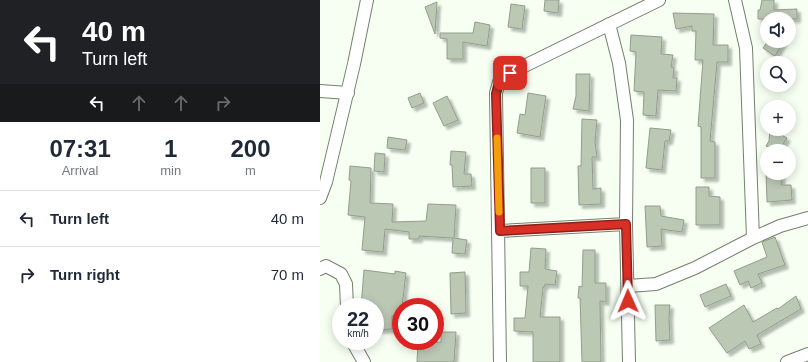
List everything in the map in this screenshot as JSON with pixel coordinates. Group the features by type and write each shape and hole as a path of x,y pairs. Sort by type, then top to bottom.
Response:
{"street":[{"path":"320,198 326,182 348,93 367,0"},
{"path":"500,362 500,231 496,94 499,82 510,73 659,0"},
{"path":"735,0 746,48 753,238"},
{"path":"610,24 619,63 627,120 626,224 629,362"},
{"path":"320,91 348,93"},
{"path":"628,286 656,284 695,268 753,238 780,226 808,218"},
{"path":"500,231 626,224"},
{"path":"320,269 326,266 341,274 346,284 347,298"},
{"path":"357,350 364,362"},
{"path":"787,362 808,354"}],"building":[{"path":"545,0 559,0 558,13 544,11"},
{"path":"762,0 774,0 774,10 797,9 797,19 796,12 760,12 760,19 758,19 758,10 760,10"},
{"path":"437,2 435,34 425,7"},
{"path":"511,4 525,6 522,29 508,27"},
{"path":"673,13 714,14 713,45 728,45 728,62 717,62 710,141 715,142 715,178 701,178 701,127 698,126 703,60 695,60 696,31 692,31 692,26 676,29"},
{"path":"475,22 490,25 487,46 463,42 463,59 447,59 447,39 440,38 440,33 473,33"},
{"path":"631,35 662,37 661,54 673,55 671,67 674,68 673,78 677,78 676,91 658,90 656,116 643,115 644,92 634,91 636,52 630,51"},
{"path":"763,48 780,48 775,56"},
{"path":"576,74 590,74 589,111 573,109 576,96"},
{"path":"420,93 424,103 412,108 408,98"},
{"path":"528,93 546,96 540,137 517,133 520,114 525,115"},
{"path":"447,96 458,120 444,126 433,103"},
{"path":"582,119 597,120 595,142 597,157 592,157 593,189 601,188 601,204 579,205 578,166 581,166"},
{"path":"650,128 671,130 669,141 665,141 662,170 646,168"},
{"path":"769,136 783,136 787,138 783,144 767,144"},
{"path":"388,137 407,140 405,150 387,148"},
{"path":"451,151 466,152 464,174 471,174 472,186 453,187 452,165 450,165"},
{"path":"375,153 385,154 384,172 374,171"},
{"path":"350,166 371,168 370,203 393,204 392,222 426,221 428,204 456,205 454,238 467,240 465,254 452,253 453,238 419,236 419,239 409,239 409,232 385,229 383,252 362,250 365,217 348,215 351,181 349,180"},
{"path":"531,168 545,168 545,203 531,203"},
{"path":"766,180 781,180 781,185 791,185 792,200 767,202"},
{"path":"696,187 709,187 709,196 720,197 720,225 696,225"},
{"path":"645,206 660,206 661,216 684,220 682,232 661,229 662,246 647,247"},
{"path":"775,237 785,265 758,274 762,283 751,288 748,281 740,285 734,271 767,257 762,242"},
{"path":"531,248 546,249 545,269 557,271 555,285 545,284 543,287 540,317 560,317 560,362 533,362 533,332 514,331 514,318 525,318 528,286 520,286 520,272 529,272"},
{"path":"583,250 595,250 595,283 606,283 606,302 600,301 601,362 582,362 580,298 578,298 579,286 582,287"},
{"path":"364,270 395,274 395,271 406,273 403,298 392,298 392,329 384,329 384,298 362,298"},
{"path":"465,272 466,313 451,314 450,273"},
{"path":"726,284 731,296 705,307 700,295"},
{"path":"796,296 801,309 757,335 761,344 749,349 745,341 727,353 709,328 744,305 753,322 777,308 778,309"},
{"path":"655,305 670,305 670,340 656,341"},
{"path":"444,332 456,332 454,362 417,362 418,350 444,350"}],"slow traffic":[{"path":"497,138 499,212"}],"route":[{"path":"510,73 499,82 496,94 500,231 626,224 628,301"}]}
